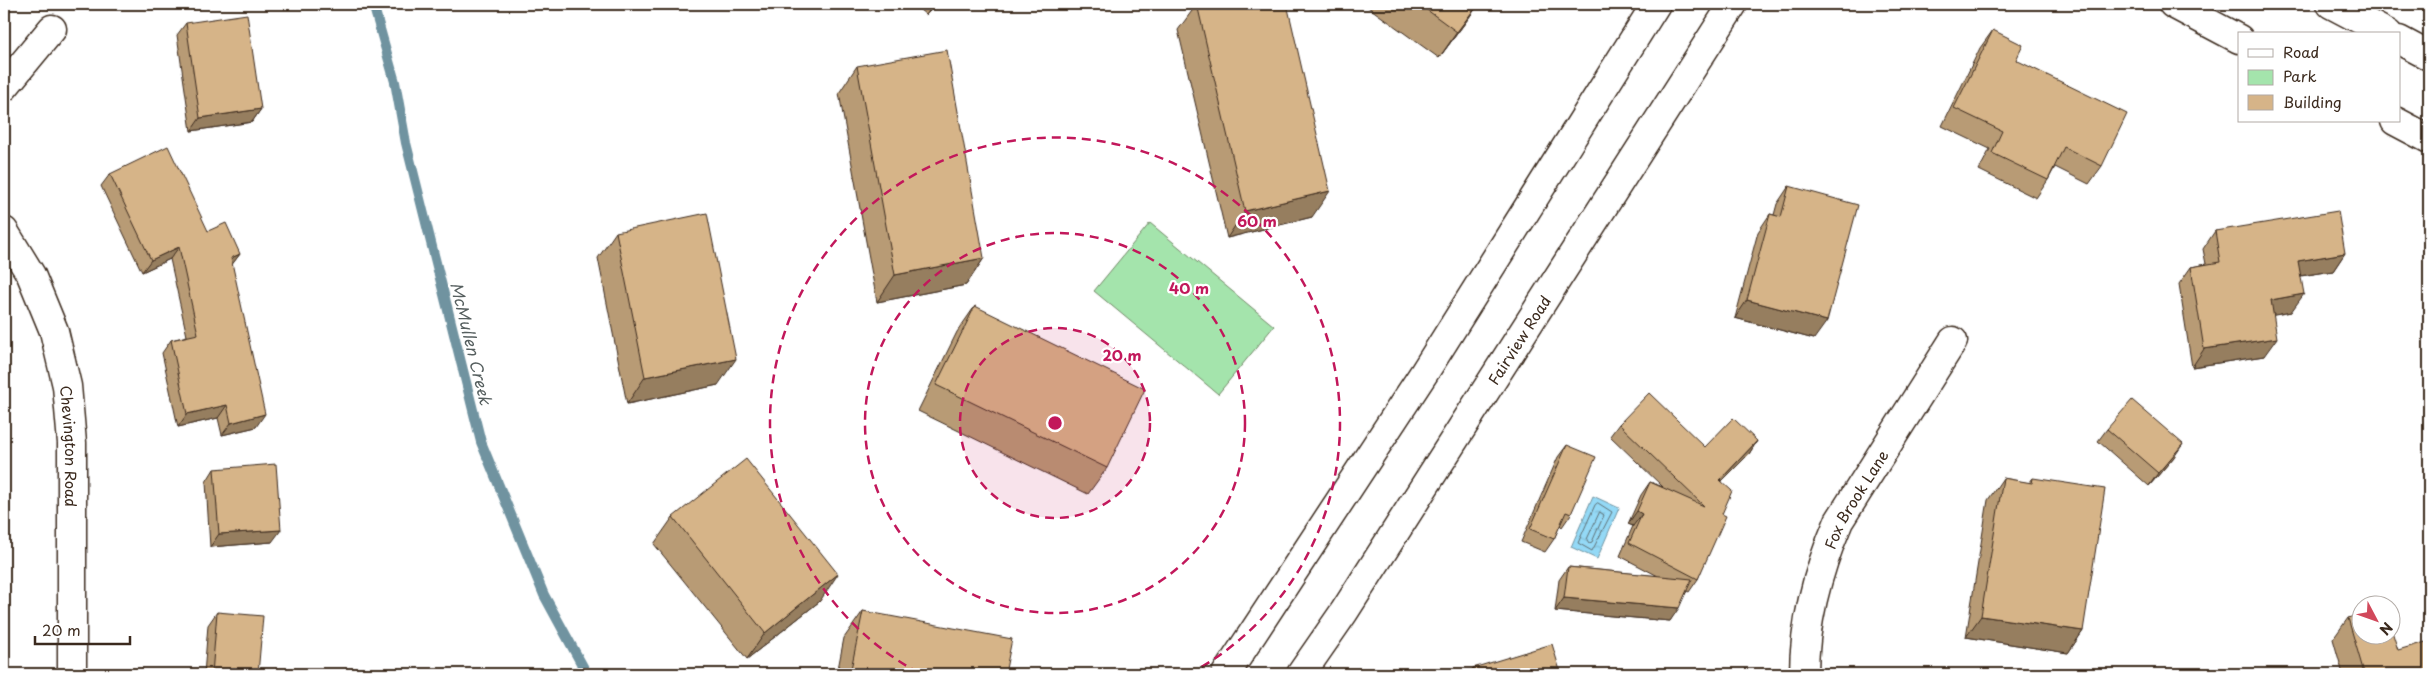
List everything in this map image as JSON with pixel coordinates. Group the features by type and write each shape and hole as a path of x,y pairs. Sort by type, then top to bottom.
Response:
{"main road":[{"path":"1226,674 1424,374 1656,4"},
{"name":"Fairview Road","path":"1301,674 1344,612 1733,4"},
{"path":"2173,4 2238,38"},
{"path":"2332,4 2384,32"},
{"path":"4,87 52,29"},
{"path":"2400,41 2429,56"},
{"path":"2397,122 2429,140"},
{"name":"Chevington Road","path":"4,231 31,275 41,299 54,331 67,386 72,443 72,674"},
{"name":"Fox Brook Lane","path":"1804,674 1810,605 1826,550 1840,521 1953,341"}],"green space":[{"path":"1150,223 1274,326 1218,394 1094,291"}],"water":[{"path":"1593,496 1619,508 1597,559 1571,547"}],"building":[{"path":"1197,4 1287,4 1330,191 1245,211"},
{"path":"1419,4 1478,4 1457,32"},
{"path":"247,14 261,109 200,118 186,23"},
{"path":"1993,30 2023,45 2016,60 2127,114 2102,166 2064,147 2048,180 1992,153 2002,131 1954,108"},
{"path":"947,50 984,258 895,275 857,66"},
{"path":"168,146 208,231 226,223 240,254 231,258 265,414 231,423 227,405 187,414 171,340 198,334 179,247 151,260 110,174"},
{"path":"1789,186 1858,205 1827,321 1747,300 1770,214 1781,217"},
{"path":"2338,211 2345,253 2298,261 2304,294 2271,300 2277,338 2204,349 2191,267 2220,262 2215,231"},
{"path":"707,213 736,359 645,377 616,232"},
{"path":"975,306 1145,389 1107,468 936,385"},
{"path":"1649,393 1705,447 1733,418 1757,441 1720,480 1732,491 1722,514 1726,516 1698,579 1629,543 1642,514 1637,511 1650,482 1704,506 1619,424"},
{"path":"2132,400 2183,444 2158,473 2107,429"},
{"path":"1567,445 1596,457 1571,514 1566,512 1554,539 1530,529"},
{"path":"746,459 838,574 765,633 673,517"},
{"path":"276,464 281,530 219,534 214,469"},
{"path":"2003,478 2032,483 2033,478 2105,489 2083,631 1981,616"},
{"path":"1568,567 1692,579 1679,608 1564,598"},
{"path":"863,611 1012,639 1005,674 850,674"},
{"path":"217,612 263,616 258,674 212,674"},
{"path":"2429,641 2429,674 2360,674 2364,673 2356,646 2397,646 2398,650"},
{"path":"1552,644 1561,674 1475,674 1473,668"}],"waterway":[{"name":"McMullen Creek","path":"373,4 395,82 406,143 481,442 544,595 587,674"}]}
